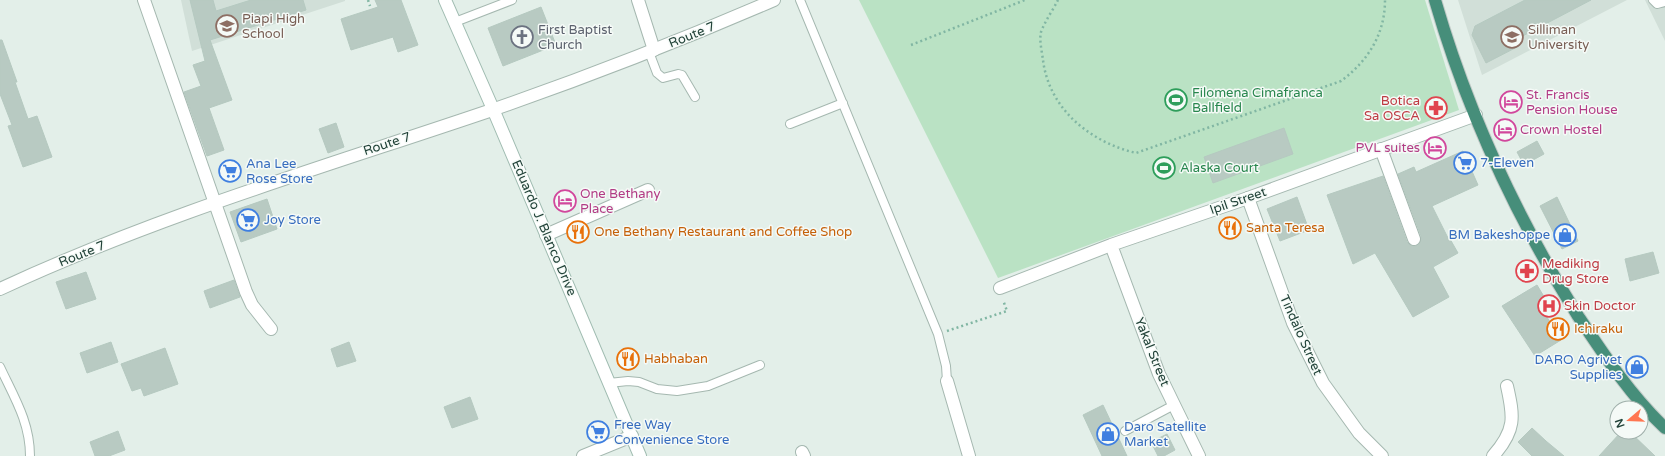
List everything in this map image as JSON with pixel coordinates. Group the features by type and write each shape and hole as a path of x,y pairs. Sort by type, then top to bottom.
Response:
{"highway":[{"path":"1435,0 1458,70 1513,200 1562,289 1617,372 1641,402 1665,428"}],"street":[{"path":"144,0 246,292 252,305 272,330"},
{"name":"Eduardo J. Blanco Drive","path":"445,0 493,109 640,456"},
{"path":"638,0 652,51"},
{"name":"Route 7","path":"0,289 35,273 215,202 493,109 652,51 774,0"},
{"name":"Ipil Street","path":"1000,288 1111,245 1248,198 1476,115"},
{"path":"1381,149 1414,239"},
{"path":"546,234 648,190"},
{"name":"Tindalo Street","path":"1248,198 1293,323 1323,383 1359,433 1382,456"},
{"name":"Yakal Street","path":"1111,245 1159,374 1196,455"},
{"path":"947,381 969,456"},
{"path":"1493,456 1503,445 1512,426 1512,409 1507,386"},
{"path":"583,456 632,436"}],"lane":[{"path":"455,22 512,0"},
{"path":"800,0 844,103 938,334 946,366 947,381"},
{"path":"1653,0 1657,4 1665,2"},
{"path":"652,51 657,73 663,78 678,74 682,75 695,97"},
{"path":"790,124 844,103"},
{"path":"609,383 628,381 639,382 657,389 677,391 708,386 760,364"},
{"path":"0,367 20,408 30,440 30,456"},
{"path":"1125,431 1174,405"}],"path":[{"path":"368,0 370,6"},
{"path":"911,45 1025,0"},
{"path":"1058,0 1041,33 1043,63 1053,91 1070,116 1087,132 1107,144 1136,153 1341,81 1353,72 1371,50 1382,24 1385,0"},
{"path":"938,334 1007,311 1000,288"}],"shaded area":[{"name":"Piapi High School","path":"181,0 345,0 345,1 192,51"},
{"name":"Silliman University","path":"1458,0 1627,0 1482,75"},
{"path":"1645,0 1665,0 1665,41"}],"green space":[{"path":"859,0 1425,0 1459,110 998,278"}],"building":[{"path":"190,0 213,0 216,11 251,0 303,0 306,10 210,40 232,100 209,108 224,150 207,156 184,92 201,86 193,65 205,61"},
{"path":"375,0 401,0 418,45 398,52 393,37 351,50 341,19 378,7"},
{"path":"1525,0 1591,0 1515,40 1517,47 1486,63 1472,35 1475,26"},
{"name":"First Baptist Church","path":"541,7 556,45 503,66 488,28"},
{"path":"0,40 2,40 17,82 15,82 28,119 37,116 52,157 23,167 8,126 12,125 0,94"},
{"path":"336,123 344,147 328,153 319,129"},
{"path":"1284,128 1293,154 1213,183 1204,157"},
{"path":"1537,141 1544,154 1524,165 1517,152"},
{"path":"1463,151 1478,185 1432,206 1449,240 1450,239 1458,253 1433,267 1449,297 1413,317 1375,253 1353,264 1327,195 1383,176 1407,242 1410,245 1416,246 1420,243 1421,236 1398,174 1414,167 1416,172"},
{"path":"1297,197 1309,230 1280,241 1267,209"},
{"path":"1557,197 1578,241 1562,249 1540,206"},
{"path":"267,199 277,229 241,242 230,212"},
{"path":"1653,252 1659,273 1630,281 1625,259"},
{"path":"86,272 96,299 66,309 56,282"},
{"path":"234,280 240,297 210,308 204,291"},
{"path":"1537,285 1549,305 1542,309 1561,340 1535,356 1502,306"},
{"path":"111,342 118,362 87,373 80,353"},
{"path":"349,342 356,361 337,367 331,349"},
{"path":"165,348 178,384 144,396 141,388 132,391 121,364"},
{"path":"470,397 478,419 452,428 444,407"},
{"path":"1103,405 1127,456 1102,456 1083,415"},
{"path":"1532,428 1564,456 1532,456 1518,442"},
{"path":"118,431 125,450 109,456 95,456 90,442"},
{"path":"1167,434 1175,450 1164,456 1158,456 1151,442"},
{"path":"1614,440 1638,440 1655,456 1599,456"}],"place":[{"name":"Piapi High School","path":"227,26"},
{"name":"First Baptist Church","path":"522,37"},
{"name":"Silliman University","path":"1512,37"},
{"name":"Filomena Cimafranca Ballfield","path":"1176,100"},
{"name":"St. Francis Pension House","path":"1511,102"},
{"name":"Botica Sa OSCA","path":"1436,108"},
{"name":"Crown Hostel","path":"1505,130"},
{"name":"PVL suites","path":"1435,148"},
{"name":"7-Eleven","path":"1465,163"},
{"name":"Alaska Court","path":"1164,168"},
{"name":"Ana Lee Rose Store","path":"230,171"},
{"name":"One Bethany Place","path":"565,201"},
{"name":"Joy Store","path":"248,220"},
{"name":"Santa Teresa","path":"1230,228"},
{"name":"One Bethany Restaurant and Coffee Shop","path":"578,232"},
{"name":"BM Bakeshoppe","path":"1565,235"},
{"name":"Mediking Drug Store","path":"1527,271"},
{"name":"Skin Doctor","path":"1549,306"},
{"name":"Ichiraku","path":"1558,329"},
{"name":"Habhaban","path":"628,359"},
{"name":"DARO Agrivet Supplies","path":"1637,367"},
{"name":"Free Way Convenience Store","path":"598,432"},
{"name":"Daro Satellite Market","path":"1108,434"}]}
